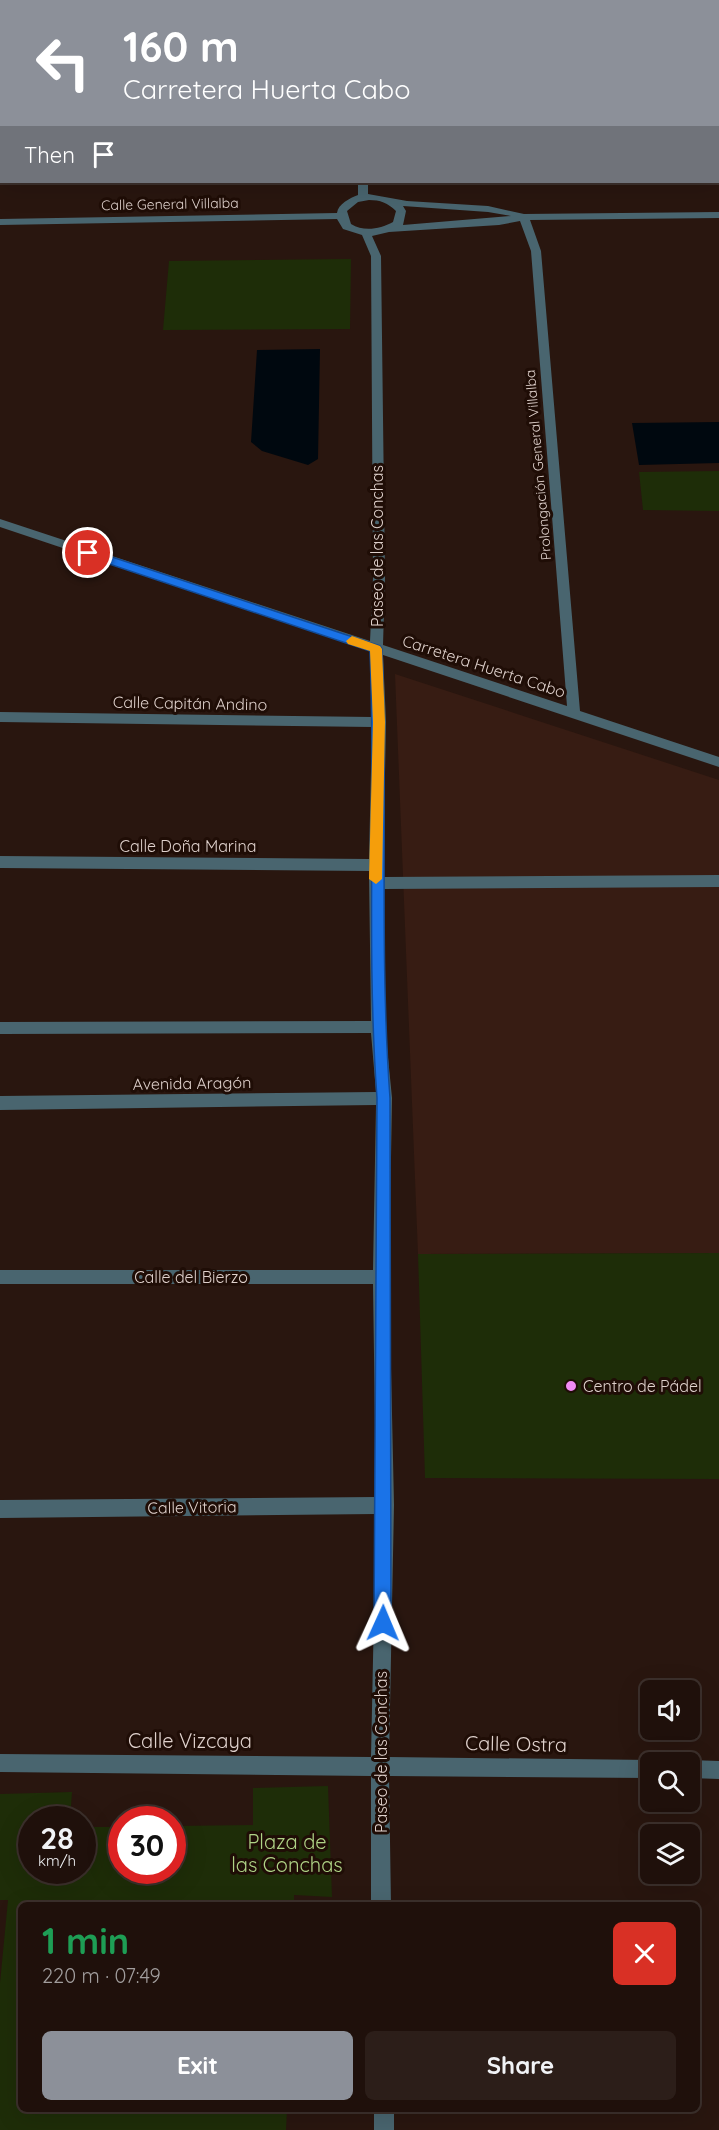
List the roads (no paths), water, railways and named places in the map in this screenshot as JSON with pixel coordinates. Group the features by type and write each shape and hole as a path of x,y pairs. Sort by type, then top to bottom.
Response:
{"street":[{"path":"363,183 363,197"},
{"path":"524,216 498,210 417,206 363,197 347,204 341,216 346,225 366,233 391,229 499,222 524,216 719,215"},
{"path":"389,200 401,211 398,224 391,229"},
{"name":"Calle General Villalba","path":"0,222 341,216"},
{"name":"Prolongación General Villalba","path":"524,216 536,251 574,713"},
{"name":"Paseo de las Conchas","path":"366,233 376,256 379,578 376,649 379,722 376,883 378,1027 384,1098 381,1276 385,1505 380,1764 381,1902"},
{"name":"Carretera Huerta Cabo","path":"0,523 719,762"},
{"name":"Calle Capitán Andino","path":"0,717 379,722"},
{"name":"Calle Doña Marina","path":"0,862 376,865"},
{"path":"376,883 719,881"},
{"path":"0,1028 378,1027"},
{"name":"Avenida Aragón","path":"0,1103 384,1098"},
{"name":"Calle del Bierzo","path":"0,1278 381,1276"},
{"name":"Calle Vitoria","path":"0,1509 385,1505"},
{"name":"Calle Vizcaya","path":"0,1763 380,1764"},
{"name":"Calle Ostra","path":"380,1764 640,1768"},
{"path":"700,1769 719,1770"},
{"path":"384,2112 384,2130"}],"place":[{"name":"Centro de Pádel","path":"571,1386"}],"park label":[{"name":"Plaza de las Conchas","path":"287,1854"}]}
